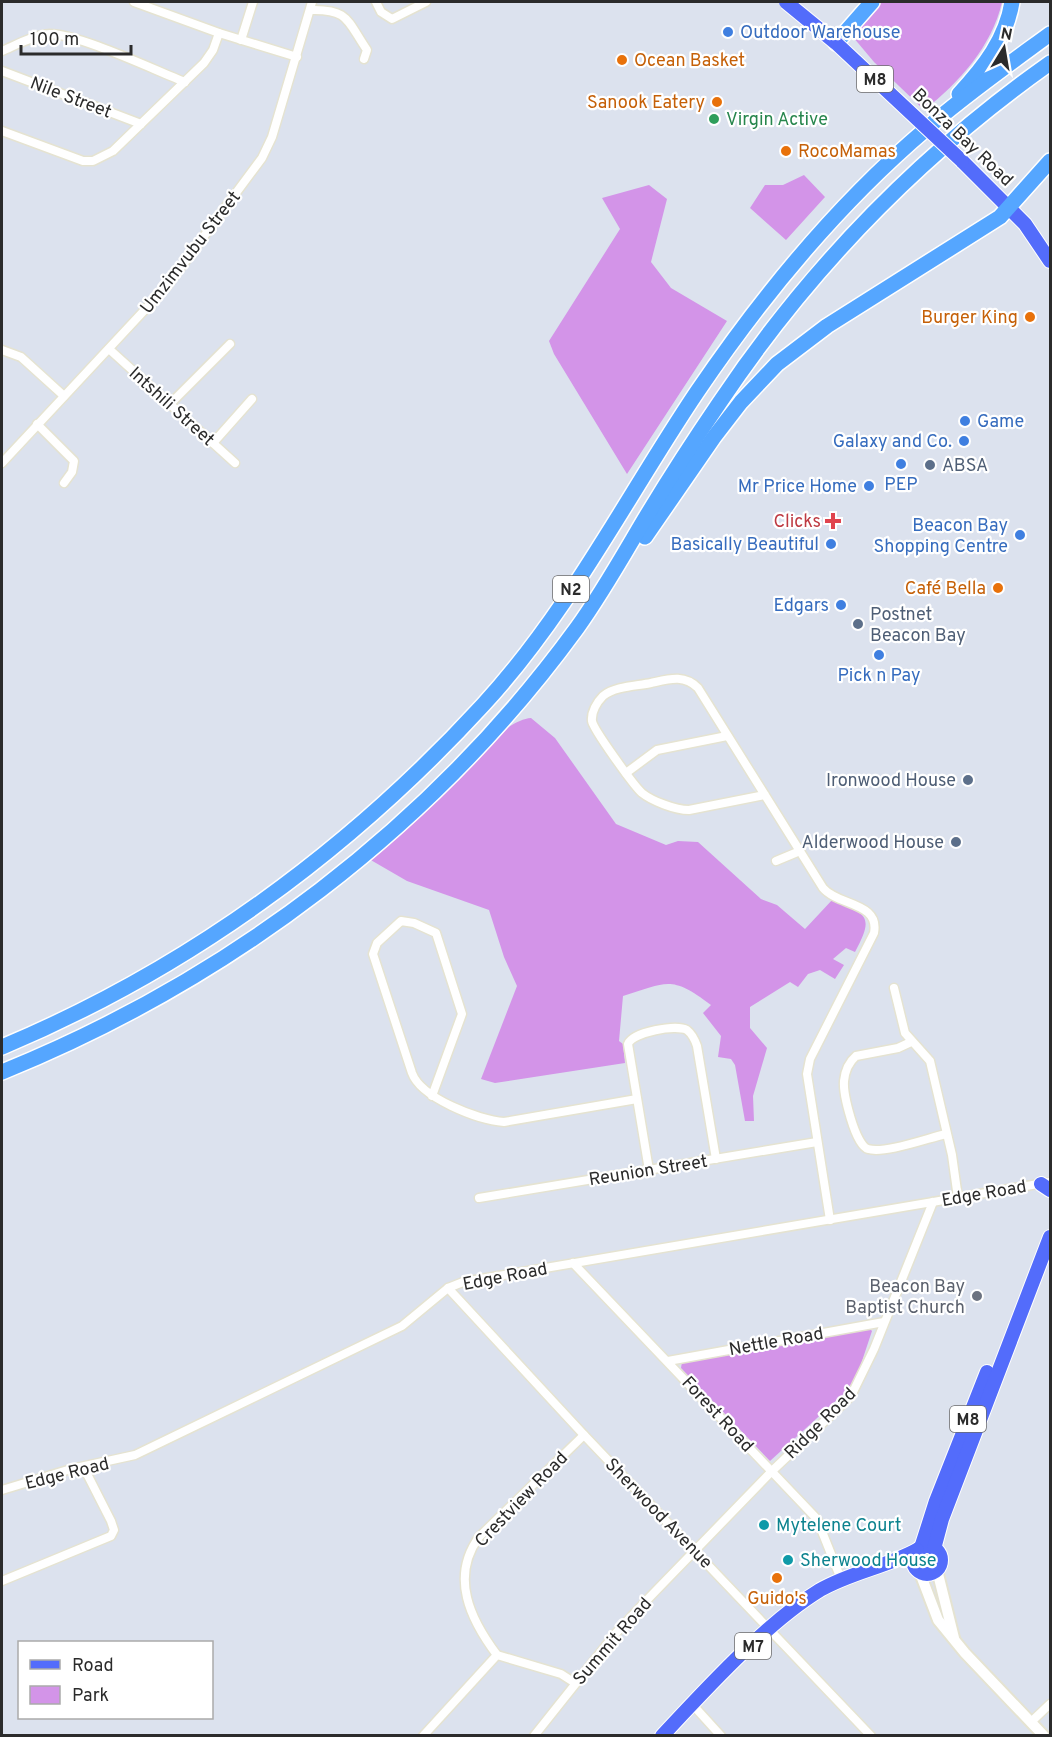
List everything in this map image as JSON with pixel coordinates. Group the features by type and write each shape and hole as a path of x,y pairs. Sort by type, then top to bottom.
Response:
{"highway":[{"path":"836,43 872,2"},
{"path":"885,168 984,66 1006,27 1012,2"},
{"name":"N2","path":"3,1046 128,987 203,944 249,913 315,864 446,742 485,704 554,614 698,391 779,282 827,226 926,129 1050,34"},
{"name":"N2","path":"2,1072 57,1049 174,990 258,937 349,866 456,772 501,723 572,634 608,581 726,392 757,349 837,250 892,193 939,150 1050,63"},
{"path":"608,581 633,555 699,457 741,402 777,364 827,326 1010,208 1050,160"}],"main road":[{"name":"Bonza Bay Road","path":"786,2 836,43 1010,208 1025,224 1050,261"},
{"name":"M8","path":"924,1549 942,1519 1026,1296 1050,1241"},
{"path":"857,1574 919,1571 929,1574 937,1570 940,1561 924,1549"},
{"path":"919,1571 913,1558 924,1549"},
{"path":"857,1574 897,1561 924,1549"},
{"name":"M7","path":"662,1736 692,1704 770,1630 806,1600 841,1579 857,1574"}],"street":[{"path":"135,2 219,33 297,57"},
{"path":"241,39 253,2"},
{"path":"376,2 381,12 392,19 426,2"},
{"path":"311,6 335,10 343,15 367,50 364,58"},
{"name":"Umzimvubu Street","path":"2,463 167,286 262,158 272,137 311,6"},
{"path":"2,131 75,158 93,161 113,151 204,63 213,50 219,33"},
{"path":"2,51 38,36 56,35 76,39 185,82"},
{"name":"Nile Street","path":"2,71 141,124"},
{"path":"170,404 230,344"},
{"name":"Intshili Street","path":"109,349 234,463"},
{"path":"2,350 21,357 64,396"},
{"path":"213,443 252,399"},
{"path":"37,424 74,461 72,472 64,483"},
{"path":"765,795 683,810 645,795 626,773 592,721 597,704 611,691 672,679 685,679 698,688 726,736 765,795 800,851 829,894 864,909 872,917 874,933 809,1064 807,1080 830,1220"},
{"path":"626,773 657,750 726,736"},
{"path":"776,861 800,851"},
{"path":"432,1096 462,1014 436,933 414,923 401,921 377,944 373,954 414,1080 420,1088 432,1096 484,1118 504,1122 637,1099"},
{"path":"894,988 903,1028 930,1061 958,1198"},
{"path":"649,1170 629,1040 639,1034 657,1031 678,1028 688,1031 699,1052 716,1159"},
{"path":"912,1041 898,1048 856,1056 852,1060 844,1085 856,1134 862,1145 874,1149 946,1134"},
{"name":"Reunion Street","path":"479,1198 817,1142"},
{"name":"Edge Road","path":"2,1490 135,1455 402,1326 448,1288 463,1282 933,1202 1047,1185"},
{"name":"Ridge Road","path":"694,1550 772,1471 852,1396 933,1202"},
{"name":"Forest Road","path":"573,1263 817,1519 828,1552 841,1579"},
{"name":"Sherwood Avenue","path":"448,1288 584,1435 871,1736"},
{"name":"Nettle Road","path":"668,1361 884,1322"},
{"name":"Crestview Road","path":"497,1655 478,1625 466,1596 463,1580 468,1557 479,1537 584,1435"},
{"path":"2,1581 111,1536 114,1530 111,1521 84,1468"},
{"name":"Summit Road","path":"534,1736 615,1633 694,1550"},
{"path":"937,1570 954,1638"},
{"path":"919,1571 938,1620 1044,1736"},
{"path":"423,1736 497,1655 561,1674 575,1683"},
{"path":"692,1704 720,1736"},
{"path":"1031,1722 1050,1704"}],"green space":[{"path":"878,2 1002,2 991,34 972,62 950,88 924,110 874,62 853,37 857,26"},
{"path":"804,175 825,197 786,240 750,208 765,185 783,185"},
{"path":"649,185 667,199 651,262 671,288 727,321 627,474 554,354 549,341 620,229 602,198"},
{"path":"531,718 555,738 616,824 666,845 678,841 698,842 761,899 777,905 805,929 833,899 854,909 864,918 866,924 855,952 846,948 833,959 844,965 835,979 820,970 808,974 798,987 790,982 750,1007 750,1028 767,1048 753,1096 754,1121 745,1121 735,1065 731,1059 718,1057 721,1036 703,1013 711,1005 698,995 677,985 650,987 623,996 619,1041 623,1044 625,1063 495,1083 481,1079 517,986 504,957 489,910 407,881 369,859 418,817 487,744 517,722"},
{"path":"870,1329 872,1331 859,1370 850,1388 770,1461 681,1368 682,1362 689,1360"}],"place":[{"name":"Outdoor Warehouse","path":"728,32"},
{"name":"Ocean Basket","path":"622,60"},
{"name":"Sanook Eatery","path":"717,102"},
{"name":"Virgin Active","path":"714,119"},
{"name":"RocoMamas","path":"786,151"},
{"name":"Burger King","path":"1030,317"},
{"name":"Game","path":"965,421"},
{"name":"Galaxy and Co.","path":"964,441"},
{"name":"PEP","path":"901,464"},
{"name":"ABSA","path":"930,465"},
{"name":"Mr Price Home","path":"869,486"},
{"name":"Clicks","path":"833,521"},
{"name":"Beacon Bay Shopping Centre","path":"1020,535"},
{"name":"Basically Beautiful","path":"831,544"},
{"name":"Café Bella","path":"998,588"},
{"name":"Edgars","path":"841,605"},
{"name":"Postnet Beacon Bay","path":"858,624"},
{"name":"Pick n Pay","path":"879,655"},
{"name":"Ironwood House","path":"968,780"},
{"name":"Alderwood House","path":"956,842"},
{"name":"Beacon Bay Baptist Church","path":"977,1296"},
{"name":"Mytelene Court","path":"764,1525"},
{"name":"Sherwood House","path":"788,1560"},
{"name":"Guido's","path":"777,1578"}]}
